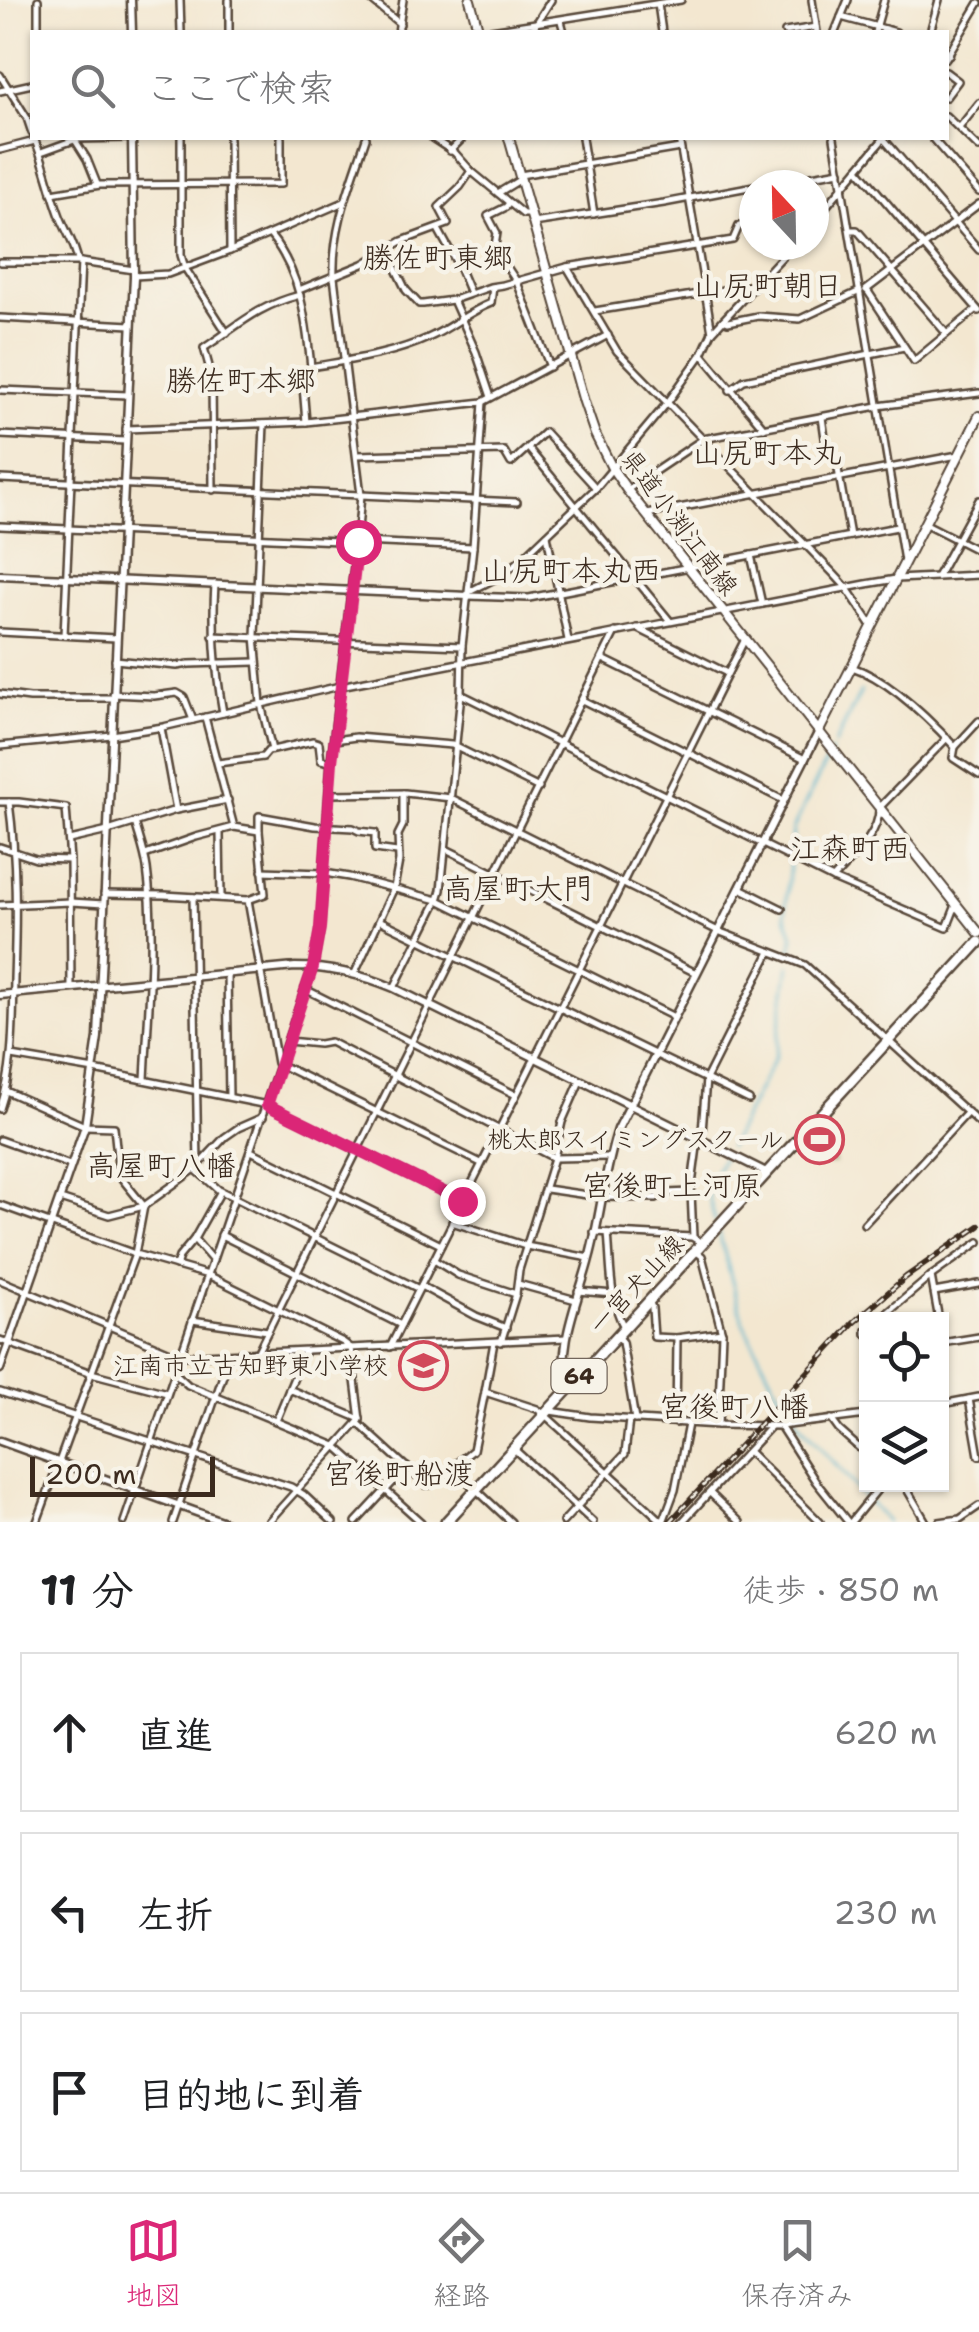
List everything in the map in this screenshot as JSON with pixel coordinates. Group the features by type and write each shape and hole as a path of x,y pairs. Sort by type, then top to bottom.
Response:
{"main road":[{"path":"470,0 478,30"},
{"name":"県道小渕江南線","path":"510,140 589,418 612,468 722,612 979,932"},
{"path":"819,730 978,420"},
{"name":"一宮犬山線","path":"446,1522 697,1244 768,1173 979,942"}],"street":[{"path":"38,0 38,30"},
{"path":"132,0 132,30"},
{"path":"180,0 181,30"},
{"path":"229,0 229,30"},
{"path":"372,0 400,24"},
{"path":"398,30 404,0"},
{"path":"532,30 550,0"},
{"path":"492,30 677,0"},
{"path":"812,0 817,30"},
{"path":"835,30 848,0"},
{"path":"841,17 876,30 884,0"},
{"path":"931,30 939,0"},
{"path":"949,52 979,3"},
{"path":"658,4 662,30"},
{"path":"561,20 564,30"},
{"path":"949,74 958,81 949,93"},
{"path":"0,76 30,129"},
{"path":"0,91 30,84"},
{"path":"959,128 979,103"},
{"path":"949,119 979,148"},
{"path":"0,150 30,139"},
{"path":"35,140 61,220 80,262 64,635"},
{"path":"41,152 72,140"},
{"path":"76,140 98,185"},
{"path":"0,1369 84,1126 94,1070 102,986 134,273 132,140"},
{"path":"181,140 181,255 185,268 227,333"},
{"path":"229,140 230,251"},
{"path":"52,193 98,185 281,184 281,140"},
{"path":"435,140 456,153 471,171 532,218 594,214 739,189"},
{"path":"450,151 460,140"},
{"path":"582,140 594,214"},
{"path":"679,140 712,332"},
{"path":"834,140 863,292 904,561"},
{"path":"829,202 882,140"},
{"path":"886,140 979,250"},
{"path":"934,140 979,192"},
{"path":"124,1522 306,989 320,928 334,740 360,495 334,278 336,234 365,141"},
{"path":"498,193 520,177 681,148"},
{"path":"858,169 978,310 914,361 863,292"},
{"path":"212,490 212,377 204,348 252,313 334,278 402,241 448,224 439,206 471,171"},
{"path":"829,173 840,171"},
{"path":"0,262 80,262 134,273 168,274 344,202"},
{"path":"510,202 488,216 497,232 495,246 517,282 550,366"},
{"path":"723,320 758,316 800,318 863,292 979,204"},
{"path":"387,251 406,290 419,304 453,300 568,266 733,240 739,228"},
{"path":"438,229 470,293"},
{"path":"851,230 857,230 946,333"},
{"path":"270,235 283,251 300,292 310,367"},
{"path":"468,594 500,576 596,488 668,402 702,354 712,332 780,260"},
{"path":"568,266 617,351 846,587 872,626"},
{"path":"594,311 757,285"},
{"path":"306,422 302,374 310,367 395,352 442,332 491,303 493,287"},
{"path":"453,300 491,397"},
{"path":"0,318 131,326"},
{"path":"126,428 306,422 483,402 608,335"},
{"path":"730,390 744,380 904,347"},
{"path":"702,354 764,428"},
{"path":"0,390 128,396"},
{"path":"626,490 703,439 878,406 979,393"},
{"path":"394,988 438,900 446,850 483,402"},
{"path":"822,416 826,446 836,458 850,536"},
{"path":"264,424 255,636 261,704 272,750"},
{"path":"356,455 504,450 511,463 544,432 596,488"},
{"path":"0,434 125,441"},
{"path":"528,448 670,621"},
{"path":"646,514 958,455"},
{"path":"0,479 518,502"},
{"path":"937,577 979,500"},
{"path":"924,523 979,551"},
{"path":"0,526 473,547"},
{"path":"0,575 529,598 897,528"},
{"path":"547,536 568,641"},
{"path":"752,555 762,604"},
{"path":"0,746 161,728 340,686 896,578 979,575"},
{"path":"216,584 213,636 223,713"},
{"path":"638,628 726,673"},
{"path":"0,632 116,638"},
{"path":"257,1353 615,632"},
{"path":"213,636 462,646"},
{"path":"390,1347 745,639"},
{"path":"602,658 805,759"},
{"path":"115,660 178,666 257,662"},
{"path":"852,667 906,701 955,747"},
{"path":"0,694 30,698 182,695 193,720"},
{"path":"461,694 762,844 947,928 956,905"},
{"path":"582,700 784,800"},
{"path":"206,717 234,827"},
{"path":"979,721 955,747 953,758 979,775"},
{"path":"161,728 176,810"},
{"path":"567,1389 566,1338 590,1258 618,1129 819,730"},
{"path":"334,740 356,737 456,747 538,788"},
{"path":"833,878 865,842 879,819 879,808 947,738"},
{"path":"218,762 263,757 272,750 313,741 319,743 321,760 332,762"},
{"path":"330,794 403,793 451,798 718,930 805,965 979,1122"},
{"path":"355,973 394,888 399,831 403,825 403,793"},
{"path":"69,840 228,800"},
{"path":"0,802 66,808 71,988"},
{"path":"0,1109 12,1056 14,994 15,852 8,802"},
{"path":"104,894 248,900 265,894 259,816 375,833 375,849 397,852"},
{"path":"135,822 149,894 146,1080"},
{"path":"144,856 196,836 234,827 258,831"},
{"path":"220,832 221,898"},
{"path":"0,847 36,859 70,860"},
{"path":"446,850 696,973"},
{"path":"262,871 324,873 438,900 674,1017"},
{"path":"740,888 782,910"},
{"path":"193,897 196,1167 234,1197 506,1328"},
{"path":"248,900 275,1059 481,1164"},
{"path":"0,905 104,904"},
{"path":"380,921 749,1100"},
{"path":"718,1425 722,1332 697,1244 691,1192 706,1079 770,951"},
{"path":"0,996 259,970 313,967 355,973 394,988 768,1173"},
{"path":"227,973 229,1097"},
{"path":"306,989 516,1095"},
{"path":"288,1041 330,1042 554,1158 609,1157"},
{"path":"12,1056 267,1105 462,1201"},
{"path":"289,1389 359,1421 429,1486 474,1450 498,1342 516,1294 562,1122 580,1081"},
{"path":"6,1091 84,1126 114,1126 119,1176 144,1206"},
{"path":"864,1224 968,1112"},
{"path":"58,1199 109,1215 144,1206 196,1167 238,1128 262,1117"},
{"path":"0,1140 70,1164"},
{"path":"251,1150 442,1245"},
{"path":"544,1189 601,1197 656,1198 666,1193 691,1192"},
{"path":"176,1266 221,1190"},
{"path":"0,1205 134,1254 208,1275 350,1348 359,1421 268,1522"},
{"path":"36,1522 134,1254 144,1206"},
{"path":"452,1222 526,1246 590,1258"},
{"path":"594,1232 697,1244"},
{"path":"563,1522 626,1454 632,1420 608,1233"},
{"path":"222,1235 401,1325"},
{"path":"194,1239 212,1261"},
{"path":"888,1312 979,1242"},
{"path":"434,1260 458,1275 516,1294"},
{"path":"931,1276 938,1312"},
{"path":"0,1280 180,1356 566,1338"},
{"path":"518,1284 577,1296 614,1294"},
{"path":"934,1292 979,1284"},
{"path":"649,1300 654,1337 722,1332"},
{"path":"192,1320 268,1331"},
{"path":"949,1342 979,1337"},
{"path":"676,1423 677,1338"},
{"path":"0,1340 91,1373 167,1393"},
{"path":"276,1421 304,1351"},
{"path":"173,1522 230,1355"},
{"path":"174,1373 188,1385 336,1446 421,1522"},
{"path":"0,1392 297,1490 333,1522"},
{"path":"485,1392 546,1412 688,1424 780,1426 859,1416"},
{"path":"949,1403 979,1398"},
{"path":"969,1399 979,1456"},
{"path":"546,1412 663,1522 675,1490 688,1424"},
{"path":"832,1418 838,1430 859,1448"},
{"path":"682,1522 771,1426"},
{"path":"780,1426 816,1482 849,1522 876,1492"},
{"path":"0,1441 224,1522"},
{"path":"513,1448 593,1522"},
{"path":"748,1451 820,1522"},
{"path":"452,1467 511,1522"},
{"path":"356,1522 406,1468"},
{"path":"909,1492 926,1522"},
{"path":"710,1494 740,1522"},
{"path":"939,1522 960,1519 979,1506"}],"green space":[{"name":"桃太郎スイミングスクール","path":"823,1123 834,1163 813,1163 800,1149"}],"waterway":[{"path":"835,744 861,691"},
{"path":"791,854 793,829 831,751"},
{"path":"790,862 785,914 793,936 791,953"},
{"path":"729,1147 775,1057 789,965"},
{"path":"715,1221 707,1189 723,1157"},
{"path":"719,1233 743,1322 777,1390 800,1425 887,1522"}],"railway":[{"path":"670,1522 853,1323 906,1277 979,1226"}],"place":[{"name":"桃太郎スイミングスクール","path":"819,1139"},
{"name":"江南市立古知野東小学校","path":"423,1365"}],"district":[{"name":"勝佐町東郷","path":"438,258"},
{"name":"山尻町朝日","path":"768,286"},
{"name":"勝佐町本郷","path":"241,381"},
{"name":"山尻町本丸","path":"767,453"},
{"name":"山尻町本丸西","path":"571,571"},
{"name":"江森町西","path":"850,849"},
{"name":"高屋町大門","path":"518,889"},
{"name":"高屋町八幡","path":"161,1166"},
{"name":"宮後町上河原","path":"672,1186"},
{"name":"宮後町八幡","path":"734,1407"},
{"name":"宮後町船渡","path":"399,1474"}],"route":[{"path":"358,542 332,762 320,928 313,967 267,1105 462,1201"}]}
